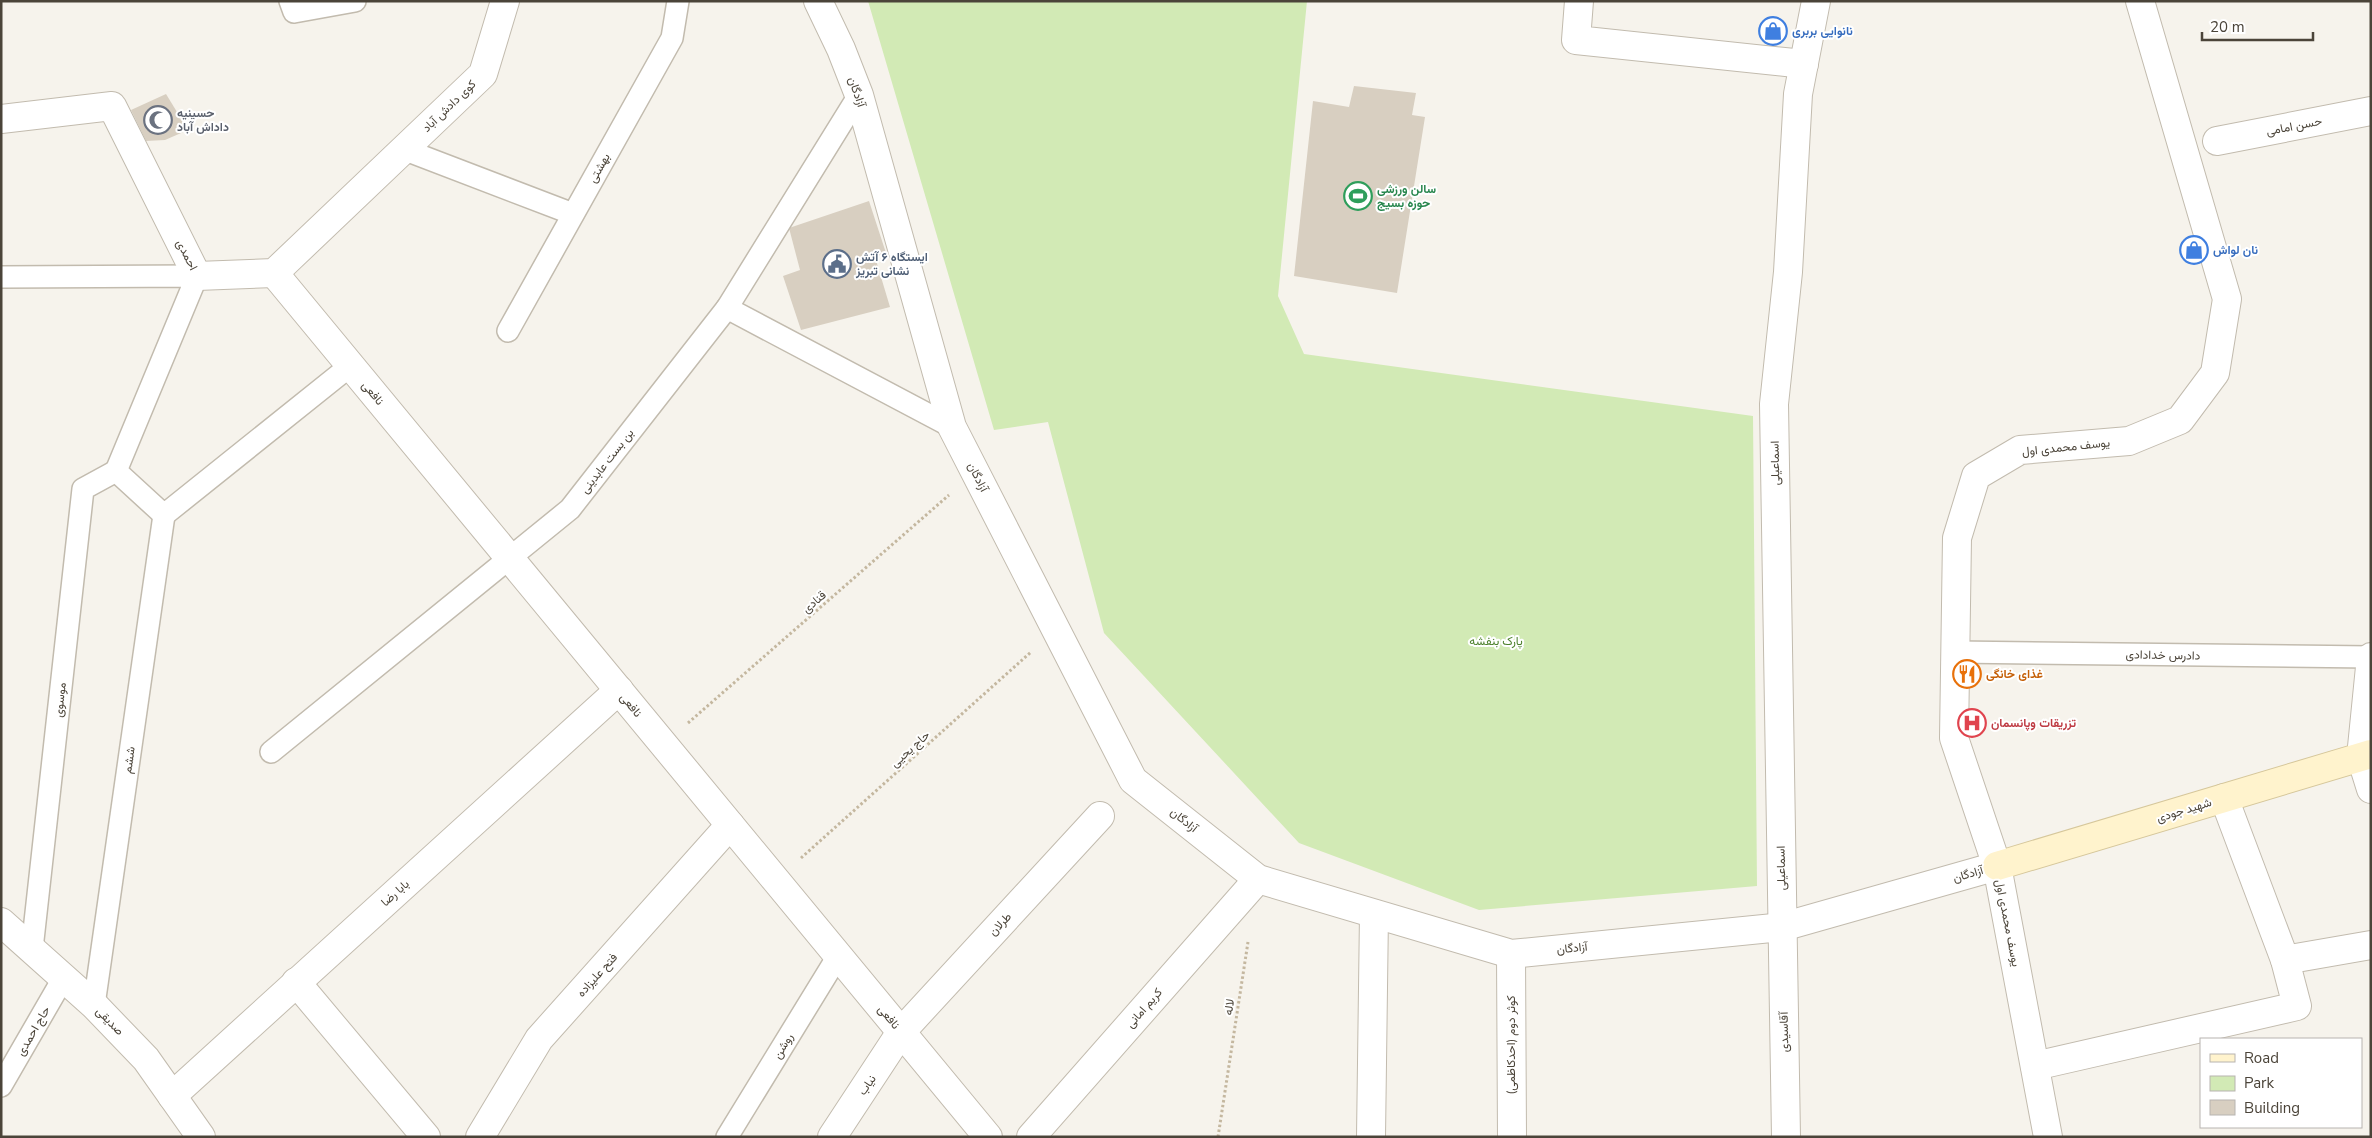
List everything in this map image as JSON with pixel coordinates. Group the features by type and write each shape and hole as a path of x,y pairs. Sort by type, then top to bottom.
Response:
{"street":[{"name":"کوی دادش آباد","path":"404,149 483,74 505,1"},
{"path":"818,1 841,49"},
{"path":"833,1 841,49"},
{"path":"1579,1 1576,40 1804,64"},
{"name":"اسماعیلی","path":"1782,928 1774,404 1788,272 1798,94 1816,1"},
{"name":"یوسف محمدی اول","path":"2048,1137 1998,866 1954,738 1956,538 1976,476 2020,450 2129,441 2180,420 2215,373 2226,299 2140,1"},
{"name":"آزادگان","path":"841,49 859,95 952,427 1133,780 1258,880 1511,954 1782,928 1998,866"},
{"name":"احمدی","path":"1,119 112,106 197,276 274,273"},
{"name":"حسن امامی","path":"2217,141 2371,111"},
{"path":"274,273 404,149"},
{"name":"نافعی","path":"274,273 988,1137"},
{"path":"2371,657 2366,756 2371,789"},
{"name":"بابا رضا","path":"172,1096 619,690"},
{"name":"شهید جودی","path":"1998,866 2366,756"},
{"path":"2035,1066 2297,1006 2285,960 2224,798"},
{"name":"طرلان","path":"901,1032 1100,816"},
{"name":"فتح علیزاده","path":"480,1137 539,1039 730,825"},
{"name":"کریم امانی","path":"1031,1137 1258,880"},
{"path":"1371,1137 1374,914"},
{"name":"صدیقی","path":"1,922 94,1004 146,1059 201,1137"},
{"name":"آقاسیدی","path":"1782,928 1786,1137"},
{"path":"2285,960 2371,945"},
{"name":"کوثر دوم (احدکاظمی)","path":"1511,954 1512,1137"},
{"path":"296,982 426,1137"},
{"name":"نیاب","path":"832,1137 901,1032"}],"lane":[{"path":"290,1 294,12 355,1"},
{"name":"بهشتی","path":"508,331 672,38 678,1"},
{"name":"بن بست عابدینی","path":"271,752 570,509 726,308 859,95"},
{"path":"404,149 573,214"},
{"path":"1,277 197,276 116,472 164,515 350,366"},
{"path":"726,308 952,427"},
{"name":"موسوی","path":"32,949 83,489 116,472"},
{"name":"ششم","path":"94,1004 164,515"},
{"name":"دادرس خدادادی","path":"1955,652 2371,657"},
{"name":"روشن","path":"727,1137 838,956"},
{"name":"حاج احمدی","path":"1,1086 64,977"}],"path":[{"name":"قنادی","path":"663,744 975,472"},
{"name":"حاج یحیی","path":"776,880 1056,630"},
{"name":"لاله","path":"1218,1137 1249,937"}],"green space":[{"name":"پارک بنفشه","path":"868,1 1307,1 1278,296 1304,354 1753,416 1757,886 1479,910 1299,843 1104,633 1048,422 994,430"}],"building":[{"name":"سالن ورزشی حوزه بسیج","path":"1354,86 1416,93 1412,115 1425,117 1397,293 1294,276 1313,101 1349,107"},
{"name":"حسینیه داداش آباد","path":"166,94 188,130 165,140 146,141 131,110"},
{"name":"ایستگاه ۶ آتش نشانی تبریز","path":"869,201 886,253 875,257 890,307 801,330 783,276 800,270 789,228"}],"place":[{"name":"نانوایی بربری","path":"1773,31"},
{"name":"حسینیه داداش آباد","path":"158,120"},
{"name":"سالن ورزشی حوزه بسیج","path":"1358,196"},
{"name":"نان لواش","path":"2194,250"},
{"name":"ایستگاه ۶ آتش نشانی تبریز","path":"837,264"},
{"name":"غذای خانگی","path":"1967,674"},
{"name":"تزریقات وپانسمان","path":"1972,723"}]}
